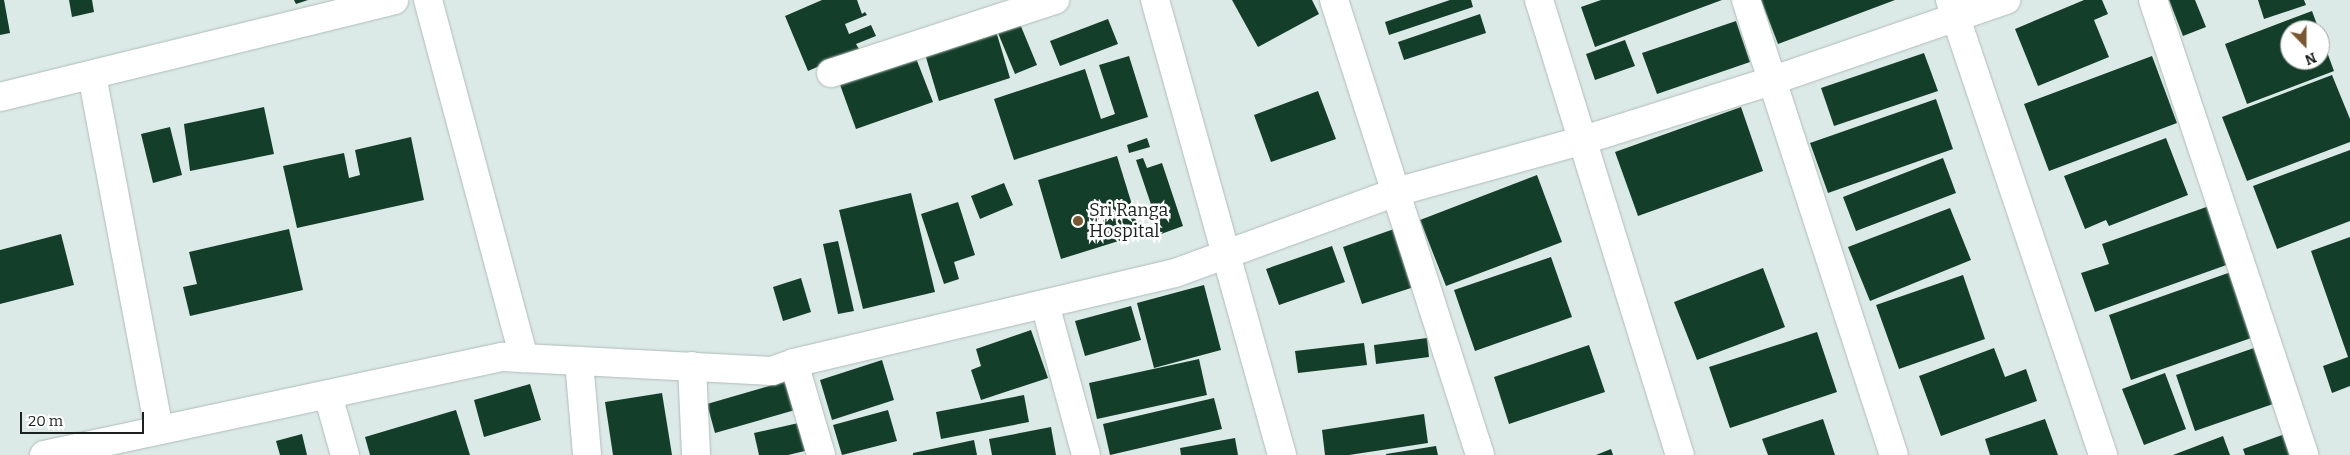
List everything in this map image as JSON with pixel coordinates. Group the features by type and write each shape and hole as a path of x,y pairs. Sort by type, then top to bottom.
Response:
{"street":[{"path":"0,98 394,0"},
{"path":"428,0 524,358"},
{"path":"831,73 1055,0"},
{"path":"1155,0 1282,455"},
{"path":"1334,0 1480,455"},
{"path":"1539,0 1584,140 1680,455"},
{"path":"1746,0 1894,455"},
{"path":"44,455 84,451 159,430 503,357 772,371 794,363 1175,273 1226,256 1396,192 1584,140 1771,81 1953,9 2006,0"},
{"path":"2153,0 2304,455"},
{"path":"1953,9 2103,455"},
{"path":"92,75 159,430"},
{"path":"1045,304 1086,455"},
{"path":"579,361 587,455"},
{"path":"794,363 821,455"},
{"path":"692,366 696,455"},
{"path":"328,394 345,455"}],"building":[{"path":"0,0 4,0 10,33 0,35"},
{"path":"69,0 92,0 94,12 72,17"},
{"path":"294,0 308,0 296,4"},
{"path":"822,0 857,0 862,14 865,12 867,15 845,24 849,34 871,25 876,36 856,44 859,49 808,71 785,16"},
{"path":"1232,0 1312,0 1319,14 1258,47"},
{"path":"1450,0 1471,0 1473,7 1389,35 1385,22"},
{"path":"1601,0 1722,0 1595,47 1581,7"},
{"path":"1761,0 1895,0 1778,44"},
{"path":"2084,0 2102,0 2108,14 2094,20 2109,57 2038,86 2015,29"},
{"path":"2169,0 2195,0 2206,27 2183,36"},
{"path":"2258,0 2304,0 2306,5 2264,19"},
{"path":"2312,11 2315,20 2288,20"},
{"path":"1480,14 1486,33 1404,60 1398,42"},
{"path":"1108,19 1118,44 1060,66 1050,41"},
{"path":"1736,21 1750,62 1657,94 1642,53"},
{"path":"2280,23 2280,70 2330,70 2330,60 2334,71 2247,104 2225,44"},
{"path":"1020,24 1037,65 1015,74 998,33"},
{"path":"996,31 1010,78 939,101 925,54"},
{"path":"1625,40 1635,66 1595,80 1586,54"},
{"path":"914,53 933,102 856,129 839,82"},
{"path":"1924,53 1938,91 1834,126 1821,88"},
{"path":"1129,56 1148,117 1014,160 994,99 1085,69 1101,119 1115,114 1099,65"},
{"path":"2152,56 2177,123 2049,171 2024,104"},
{"path":"2332,75 2350,119 2350,142 2247,181 2222,117"},
{"path":"1318,91 1336,139 1271,162 1254,115"},
{"path":"1936,99 1953,149 1828,193 1810,143"},
{"path":"264,107 274,154 190,171 184,124"},
{"path":"1741,107 1763,171 1638,216 1615,152"},
{"path":"170,127 182,175 153,183 141,134"},
{"path":"411,137 424,200 297,228 283,166 344,153 349,178 360,175 355,150"},
{"path":"1147,138 1150,147 1129,153 1127,145"},
{"path":"2166,138 2188,195 2109,226 2106,220 2085,229 2064,176"},
{"path":"2350,150 2350,221 2277,249 2253,186"},
{"path":"1117,156 1141,234 1061,259 1038,180"},
{"path":"1143,158 1147,168 1162,163 1183,226 1161,234 1136,160"},
{"path":"1943,158 1956,193 1856,231 1843,197"},
{"path":"1537,175 1562,242 1446,286 1420,220"},
{"path":"1004,183 1013,205 980,219 971,196"},
{"path":"911,193 935,292 863,309 839,210"},
{"path":"958,202 975,255 954,262 959,279 944,284 921,214"},
{"path":"2212,205 2232,263 2095,312 2081,273 2109,264 2102,244"},
{"path":"1950,208 1971,260 1870,301 1848,247"},
{"path":"289,229 303,290 190,316 183,287 197,284 189,252"},
{"path":"1394,229 1414,287 1362,304 1343,247"},
{"path":"61,234 74,285 0,304 0,250"},
{"path":"2350,237 2350,386 2332,393 2323,366 2348,357 2311,251"},
{"path":"838,241 854,311 838,314 823,244"},
{"path":"1332,246 1345,282 1279,305 1266,269"},
{"path":"1551,257 1572,317 1475,351 1454,290"},
{"path":"1763,268 1785,327 1697,360 1674,302"},
{"path":"2231,272 2254,337 2131,380 2109,315"},
{"path":"1963,275 1985,339 1899,369 1876,305"},
{"path":"801,278 811,312 783,321 773,287"},
{"path":"1204,285 1221,350 1154,368 1137,303"},
{"path":"1131,306 1141,340 1085,356 1075,321"},
{"path":"1031,330 1048,378 981,400 971,370 981,366 976,349"},
{"path":"1817,332 1837,392 1730,428 1709,367"},
{"path":"1427,338 1429,357 1376,364 1374,345"},
{"path":"1364,343 1367,365 1298,373 1295,351"},
{"path":"1589,345 1605,392 1509,424 1494,377"},
{"path":"1994,348 2005,377 2026,369 2037,401 1941,436 1919,376"},
{"path":"2254,348 2273,404 2195,431 2176,375"},
{"path":"1199,359 1207,395 1097,419 1089,383"},
{"path":"882,360 894,400 832,420 820,380"},
{"path":"2165,373 2186,429 2144,445 2122,389"},
{"path":"786,381 795,410 715,433 707,404"},
{"path":"530,384 541,420 484,437 474,400"},
{"path":"662,393 672,455 613,455 605,402"},
{"path":"1024,395 1029,422 941,439 936,412"},
{"path":"1214,398 1222,429 1110,455 1103,424"},
{"path":"456,410 470,455 370,455 365,437"},
{"path":"888,410 897,441 842,455 833,425"},
{"path":"1424,414 1428,443 1349,455 1325,455 1322,430"},
{"path":"1823,419 1835,455 1768,455 1762,439"},
{"path":"2045,419 2058,455 1990,455 1985,439"},
{"path":"803,422 809,450 788,455 759,455 754,433"},
{"path":"1051,427 1056,455 992,455 989,439"},
{"path":"302,434 307,455 280,455 276,441"},
{"path":"2285,434 2292,455 2245,455 2243,449"},
{"path":"2223,436 2230,455 2173,455"},
{"path":"1235,438 1238,455 1181,455 1180,448"},
{"path":"974,440 977,455 913,455 913,453"},
{"path":"1436,446 1438,455 1386,455 1386,454"},
{"path":"1611,449 1613,455 1596,455"}],"place":[{"name":"Sri Ranga Hospital","path":"1078,221"}]}
